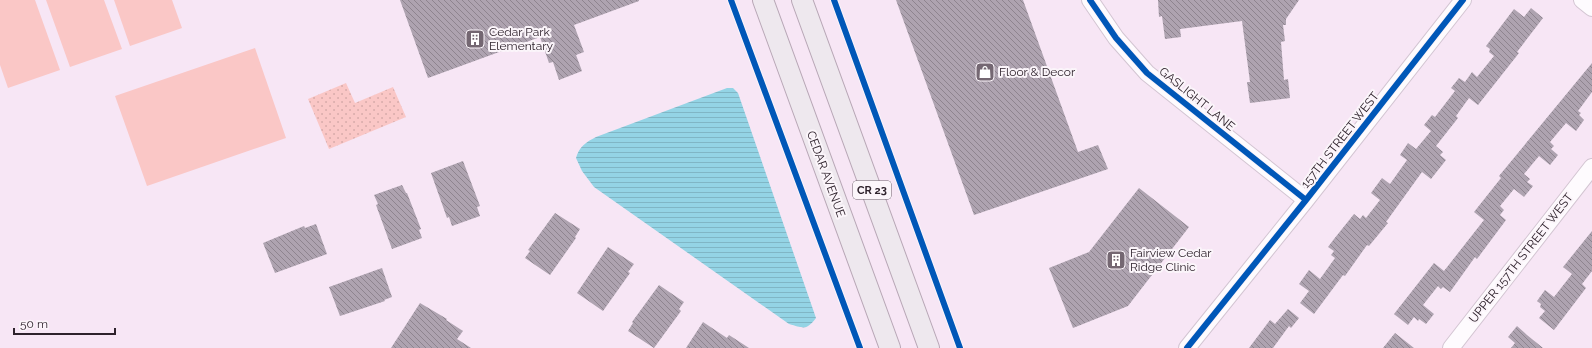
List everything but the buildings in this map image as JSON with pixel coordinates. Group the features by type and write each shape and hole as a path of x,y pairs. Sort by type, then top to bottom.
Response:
{"main road":[{"name":"CEDAR AVENUE","path":"763,0 890,348"},
{"name":"CR 23","path":"802,0 929,348"}],"street":[{"name":"GASLIGHT LANE","path":"1090,0 1116,38 1147,73 1306,200"},
{"name":"157TH STREET WEST","path":"1187,348 1306,200 1463,0"},
{"path":"1582,0 1592,8"},
{"name":"UPPER 157TH STREET WEST","path":"1451,348 1592,168"}],"shaded area":[{"path":"0,0 35,0 60,70 8,88 0,65"},
{"path":"46,0 104,0 122,49 70,67"},
{"path":"114,0 172,0 182,28 130,46"},
{"path":"255,48 286,138 147,186 115,96"},
{"path":"346,83 355,103 393,87 406,117 329,149 308,99"}],"water":[{"path":"727,88 733,88 738,93 816,318 807,327 789,324 594,187 582,171 576,158 583,145 596,137"}],"cycle path":[{"path":"731,0 860,348"},
{"path":"834,0 960,348"},
{"path":"1090,0 1116,38 1147,73 1306,200"},
{"path":"1187,348 1306,200 1463,0"}],"place":[{"name":"Cedar Park Elementary","path":"475,39"},
{"name":"Floor & Decor","path":"985,72"},
{"name":"Fairview Cedar Ridge Clinic","path":"1116,260"}]}
